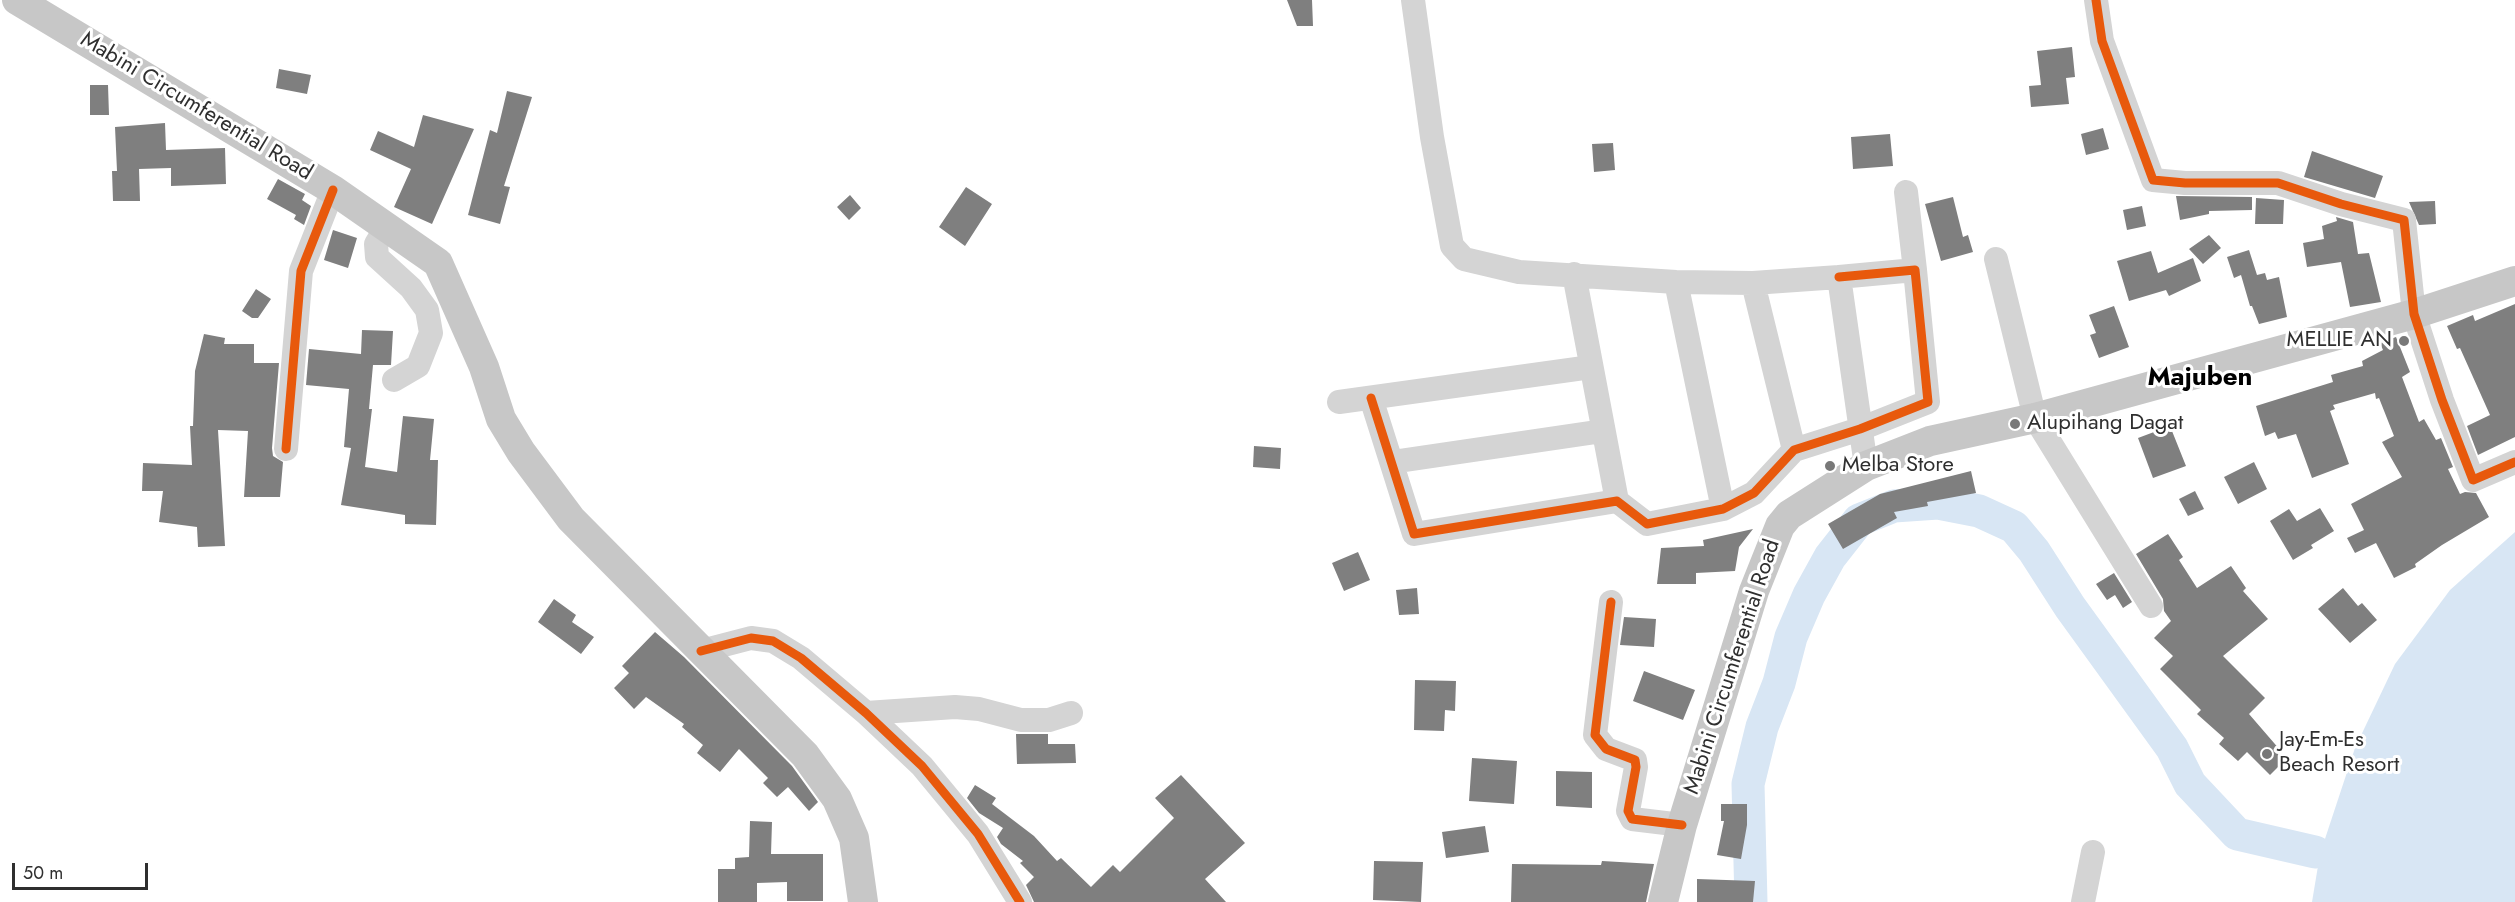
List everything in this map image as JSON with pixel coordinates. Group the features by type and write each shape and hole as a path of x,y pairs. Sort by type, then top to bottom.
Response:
{"main road":[{"name":"Mabini Circumferential Road","path":"17,0 333,190 438,263 484,367 501,419 521,452 571,519 805,755 837,799 855,838 864,902"},
{"name":"Mabini Circumferential Road","path":"1663,902 1682,825 1754,591 1780,526 1789,515 1866,466 1930,441 2035,418 2415,314 2515,282"}],"street":[{"path":"1413,0 1432,137 1452,246 1464,259 1519,272 1676,282 1753,283 1915,270"},
{"path":"2096,0 2102,40 2153,180 2185,183 2278,183 2341,204 2404,220 2415,314 2442,400 2472,480 2515,462"},
{"path":"286,449 301,271 333,190"},
{"path":"1574,274 1617,501 1647,524 1723,509 1754,494 1794,450 1860,429 1928,402 1906,192"},
{"path":"386,227 376,244 377,256 411,288 427,310 431,333 418,366 394,380"},
{"path":"1996,259 2035,418 2151,606"},
{"path":"1839,277 1866,466"},
{"path":"1676,282 1723,509"},
{"path":"1753,283 1794,450"},
{"path":"1339,402 1591,368"},
{"path":"1371,398 1414,534 1617,501"},
{"path":"1392,462 1603,431"},
{"path":"1611,602 1595,735 1605,749 1635,760 1636,767 1628,811 1632,819 1682,825"},
{"path":"701,651 751,638 774,640 801,658 866,713 922,766 978,834 1020,902"},
{"path":"866,713 955,707 979,709 1021,720 1048,720 1071,713"},
{"path":"2084,902 2093,852"}],"water":[{"path":"2515,532 2515,902 2312,902 2320,854 2355,748 2395,664 2450,590"}],"building":[{"path":"1287,0 1312,0 1313,26 1297,26"},
{"path":"2072,47 2075,77 2066,78 2069,104 2031,107 2029,86 2041,85 2037,51"},
{"path":"279,69 311,75 307,94 276,88"},
{"path":"90,85 108,85 109,115 90,115"},
{"path":"507,91 532,97 504,186 510,187 500,224 468,215 490,130 497,133"},
{"path":"423,115 474,129 432,224 394,207 411,169 370,150 378,131 414,147"},
{"path":"165,123 166,150 225,148 226,184 171,186 171,168 139,169 140,201 113,201 112,171 117,171 115,127"},
{"path":"2103,128 2109,149 2086,155 2081,134"},
{"path":"1890,134 1893,166 1853,169 1851,137"},
{"path":"1613,143 1615,170 1594,172 1592,144"},
{"path":"2312,151 2383,176 2375,198 2304,177"},
{"path":"278,179 305,194 302,200 311,206 304,225 294,219 296,215 267,199"},
{"path":"966,187 992,204 965,246 939,227"},
{"path":"850,195 861,208 849,220 837,207"},
{"path":"2176,196 2252,197 2252,210 2209,211 2209,214 2180,220"},
{"path":"1953,197 1963,237 1968,235 1973,252 1941,261 1925,204"},
{"path":"2256,198 2284,200 2283,224 2255,224"},
{"path":"2435,201 2436,224 2419,225 2409,202"},
{"path":"2142,206 2146,226 2127,230 2123,210"},
{"path":"2336,217 2353,222 2358,254 2369,253 2381,302 2350,307 2341,262 2307,267 2303,243 2324,239 2322,226 2337,221"},
{"path":"333,230 357,238 348,268 324,260"},
{"path":"2209,235 2221,248 2203,264 2189,249"},
{"path":"2249,250 2257,275 2265,273 2267,280 2279,277 2287,317 2259,324 2250,306 2241,275 2234,278 2227,257"},
{"path":"2151,251 2158,273 2193,258 2201,281 2169,296 2166,290 2129,301 2117,261"},
{"path":"256,289 271,299 258,318 252,318 242,311"},
{"path":"2515,304 2515,437 2478,455 2467,426 2490,415 2460,348 2457,349 2447,326 2473,315 2475,321"},
{"path":"2114,306 2129,347 2099,358 2090,335 2096,333 2089,315"},
{"path":"362,330 393,331 391,365 373,365 369,409 372,409 365,467 397,472 403,416 434,419 430,460 438,460 436,525 405,524 405,515 341,505 351,448 344,447 349,389 306,385 309,349 361,354"},
{"path":"204,334 225,338 224,344 254,344 254,363 279,363 272,448 273,456 283,462 280,497 244,497 248,431 218,430 225,546 198,547 197,527 159,522 163,491 142,491 143,463 192,465 190,426 193,426 195,371"},
{"path":"2396,337 2410,372 2402,377 2419,422 2424,419 2436,440 2441,438 2453,467 2448,469 2460,494 2476,493 2489,517 2442,545 2415,564 2416,567 2394,578 2376,543 2355,553 2347,538 2364,530 2351,504 2402,477 2382,442 2394,436 2375,393 2333,405 2335,409 2330,411 2349,464 2312,478 2296,434 2278,439 2275,432 2265,436 2256,406 2333,382 2331,375 2363,366 2362,361 2383,350 2380,343"},
{"path":"2170,426 2186,466 2153,478 2138,438"},
{"path":"1254,446 1281,448 1280,469 1253,467"},
{"path":"2254,462 2267,489 2238,504 2224,477"},
{"path":"1971,471 1976,493 1927,502 1928,506 1894,512 1897,518 1843,549 1828,524 1880,494"},
{"path":"2195,491 2204,509 2188,516 2179,499"},
{"path":"2320,508 2334,531 2311,545 2313,548 2293,560 2270,521 2289,509 2297,521"},
{"path":"1753,529 1739,547 1735,571 1696,573 1696,584 1657,584 1661,548 1704,546 1703,540"},
{"path":"2168,534 2183,557 2179,560 2197,588 2231,566 2246,588 2243,591 2268,619 2223,656 2265,698 2249,714 2287,758 2270,775 2247,752 2238,761 2219,744 2224,738 2197,714 2201,710 2160,669 2173,656 2154,638 2171,621 2164,611 2163,599 2136,554"},
{"path":"1358,552 1370,580 1344,591 1332,563"},
{"path":"2114,573 2132,602 2123,608 2115,595 2107,600 2096,584"},
{"path":"1417,588 1419,614 1399,615 1396,590"},
{"path":"2343,588 2358,606 2362,603 2377,620 2350,643 2318,609"},
{"path":"554,599 576,615 572,622 594,637 581,654 538,622"},
{"path":"1624,617 1656,619 1654,647 1620,645"},
{"path":"655,632 684,657 792,766 818,802 809,811 788,787 777,797 763,783 768,778 739,749 720,772 697,753 703,745 682,727 684,724 646,697 634,709 614,688 629,673 622,666"},
{"path":"1644,671 1695,690 1683,720 1633,701"},
{"path":"1415,680 1456,681 1455,711 1445,710 1444,731 1414,730"},
{"path":"1016,734 1048,734 1048,744 1075,744 1076,763 1017,764"},
{"path":"1472,758 1517,761 1514,804 1469,801"},
{"path":"1556,771 1592,772 1592,808 1556,806"},
{"path":"1181,775 1245,843 1205,879 1226,902 1034,902 1026,885 1034,877 1020,863 1023,861 1001,844 997,837 1003,828 979,813 967,798 975,785 996,798 992,804 1034,836 1057,861 1061,858 1091,887 1113,865 1120,872 1174,818 1155,798"},
{"path":"1721,804 1747,804 1747,825 1741,859 1717,855 1724,821 1721,821"},
{"path":"750,821 772,822 771,854 823,854 823,901 787,901 787,882 757,883 757,902 718,902 718,869 735,869 735,858 749,857"},
{"path":"1485,826 1489,852 1446,858 1442,832"},
{"path":"1374,861 1423,862 1421,902 1373,900"},
{"path":"1602,861 1654,864 1646,902 1511,902 1512,864 1601,865"},
{"path":"1697,879 1755,881 1753,902 1697,902"}],"waterway":[{"path":"1751,902 1748,784 1762,727 1779,683 1791,637 1809,595 1830,557 1859,520 1894,506 1938,503 1979,511 2014,527 2034,551 2070,607 2172,748 2190,784 2237,834 2315,852"}],"cycle path":[{"path":"2096,0 2102,41 2153,180 2185,183 2278,183 2341,204 2404,220 2414,314 2442,400 2473,480 2515,462"},
{"path":"286,449 301,271 333,190"},
{"path":"1371,398 1414,534 1617,501 1647,524 1723,509 1754,493 1794,450 1860,429 1928,402 1915,270 1839,277"},
{"path":"1611,602 1595,735 1606,749 1635,760 1636,767 1628,811 1632,819 1682,825"},
{"path":"701,651 751,638 773,641 801,658 866,713 922,766 978,834 1020,902"}],"place":[{"name":"MELLIE AN","path":"2404,341"},
{"name":"Alupihang Dagat","path":"2015,424"},
{"name":"Melba Store","path":"1830,466"},
{"name":"Jay-Em-Es Beach Resort","path":"2267,754"}],"district":[{"name":"Majuben","path":"2200,379"}]}
